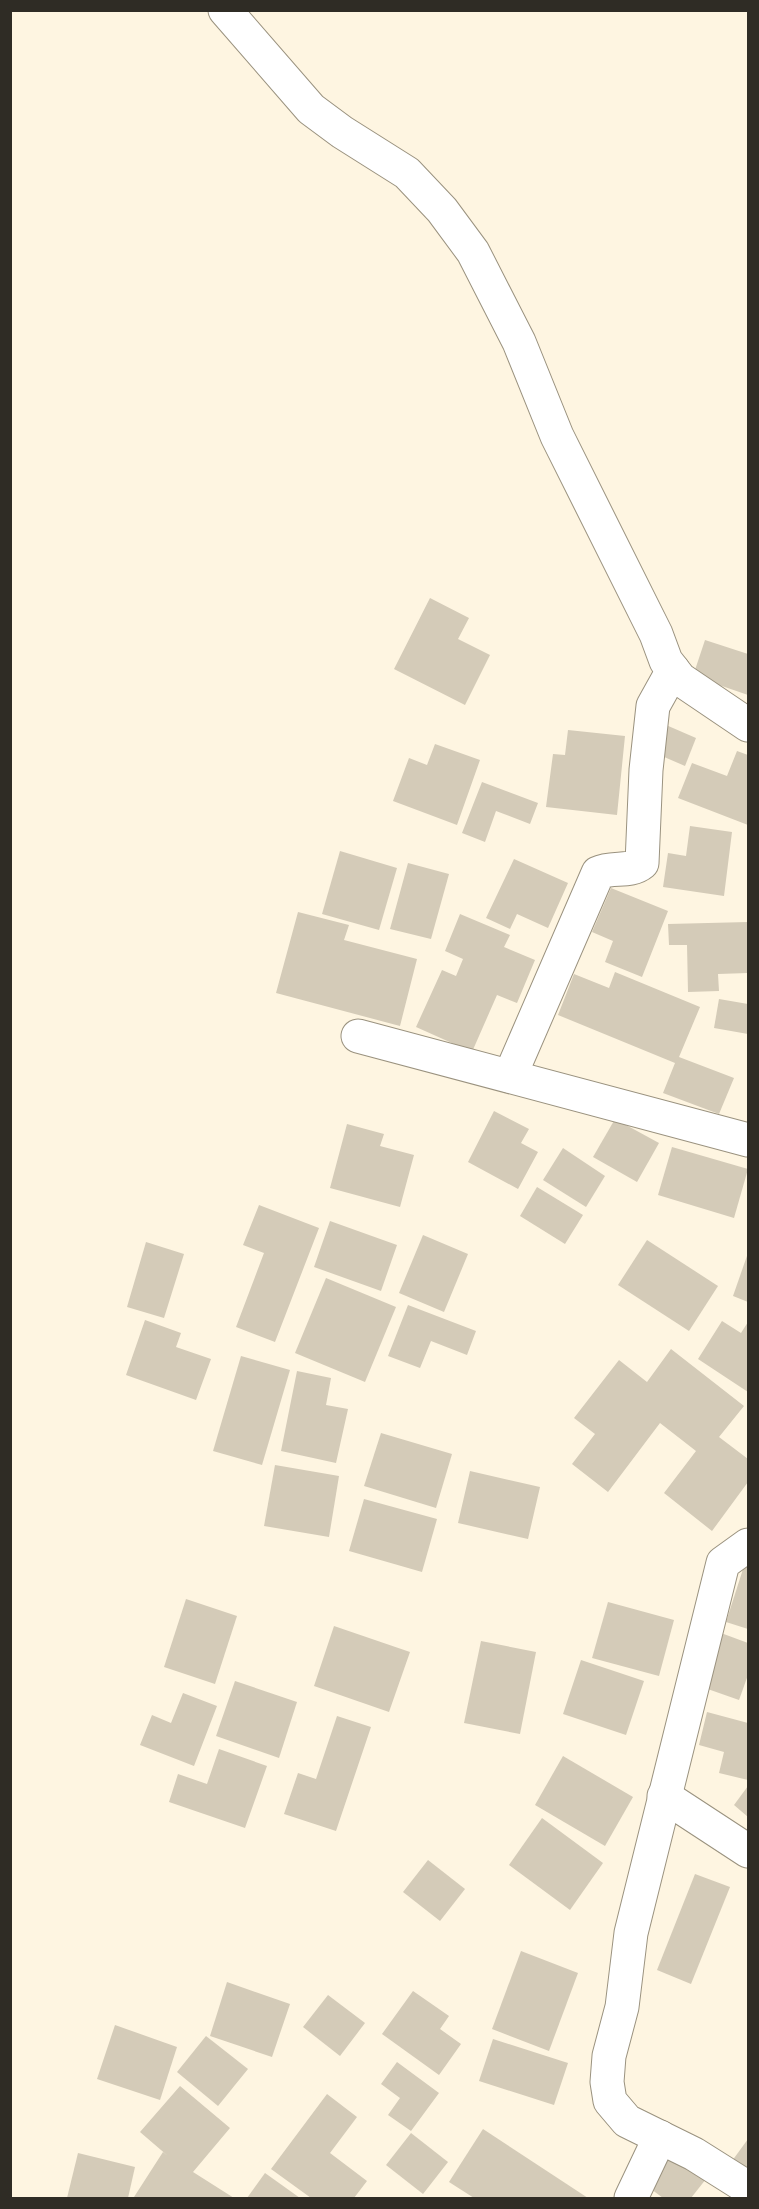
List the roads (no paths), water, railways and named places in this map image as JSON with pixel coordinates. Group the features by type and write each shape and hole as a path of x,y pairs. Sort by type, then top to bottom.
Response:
{"street":[{"path":"225,10 311,109 342,132 407,173 442,210 473,252 519,342 557,436 656,634 666,661 680,679 748,725"},
{"path":"510,1076 598,873 603,870 636,868 642,863 646,770 653,706 673,670"},
{"path":"358,1036 748,1140"},
{"path":"748,1545 723,1563 631,1933 622,2007 609,2056 607,2082 610,2101 627,2121 694,2154 748,2188"},
{"path":"664,1796 748,1851"},
{"path":"631,2199 660,2137"}]}
